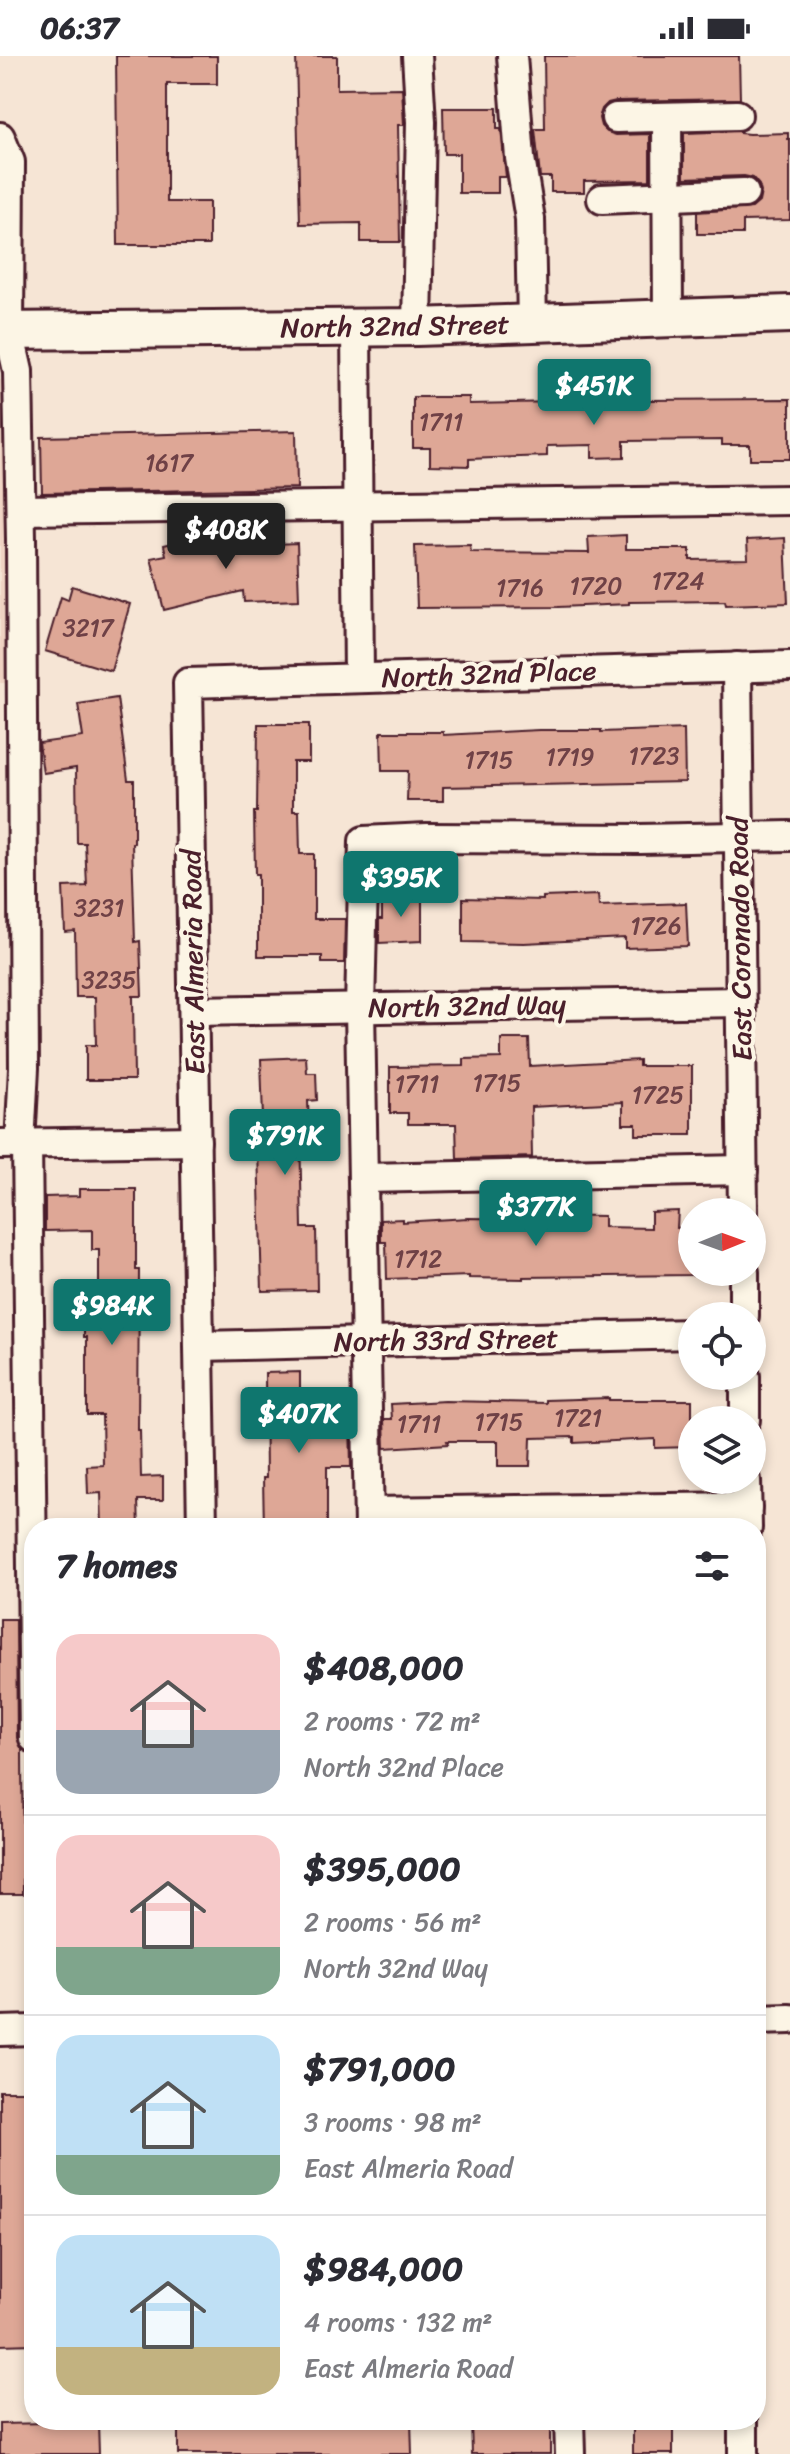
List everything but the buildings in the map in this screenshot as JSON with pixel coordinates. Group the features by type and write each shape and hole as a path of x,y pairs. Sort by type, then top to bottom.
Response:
{"main road":[{"name":"North 32nd Street","path":"4,331 417,327 790,314"}],"street":[{"path":"417,56 421,122 417,327"},
{"path":"512,56 520,158 530,219 532,323"},
{"path":"616,118 737,115"},
{"path":"667,117 668,317"},
{"path":"0,137 10,162 4,331 18,371 21,510 24,1068 16,1144 27,1518"},
{"path":"602,199 744,193"},
{"path":"356,328 359,678"},
{"path":"21,510 790,500"},
{"name":"North 32nd Place","path":"188,683 790,666"},
{"name":"East Coronado Road","path":"737,667 743,1198"},
{"name":"East Almeria Road","path":"188,683 202,1518"},
{"path":"369,1518 360,1008 364,841 790,836"},
{"name":"North 32nd Way","path":"194,1011 741,1002"},
{"path":"16,1144 196,1141"},
{"path":"364,1178 743,1170"},
{"name":"North 33rd Street","path":"200,1346 678,1334"},
{"path":"419,1518 747,1505"},
{"path":"766,2020 790,2019"},
{"path":"0,2031 24,2030"},
{"path":"569,2430 570,2454"},
{"path":"743,2430 743,2454"}],"shaded area":[{"path":"0,379 3,379 8,683 0,683"}]}
